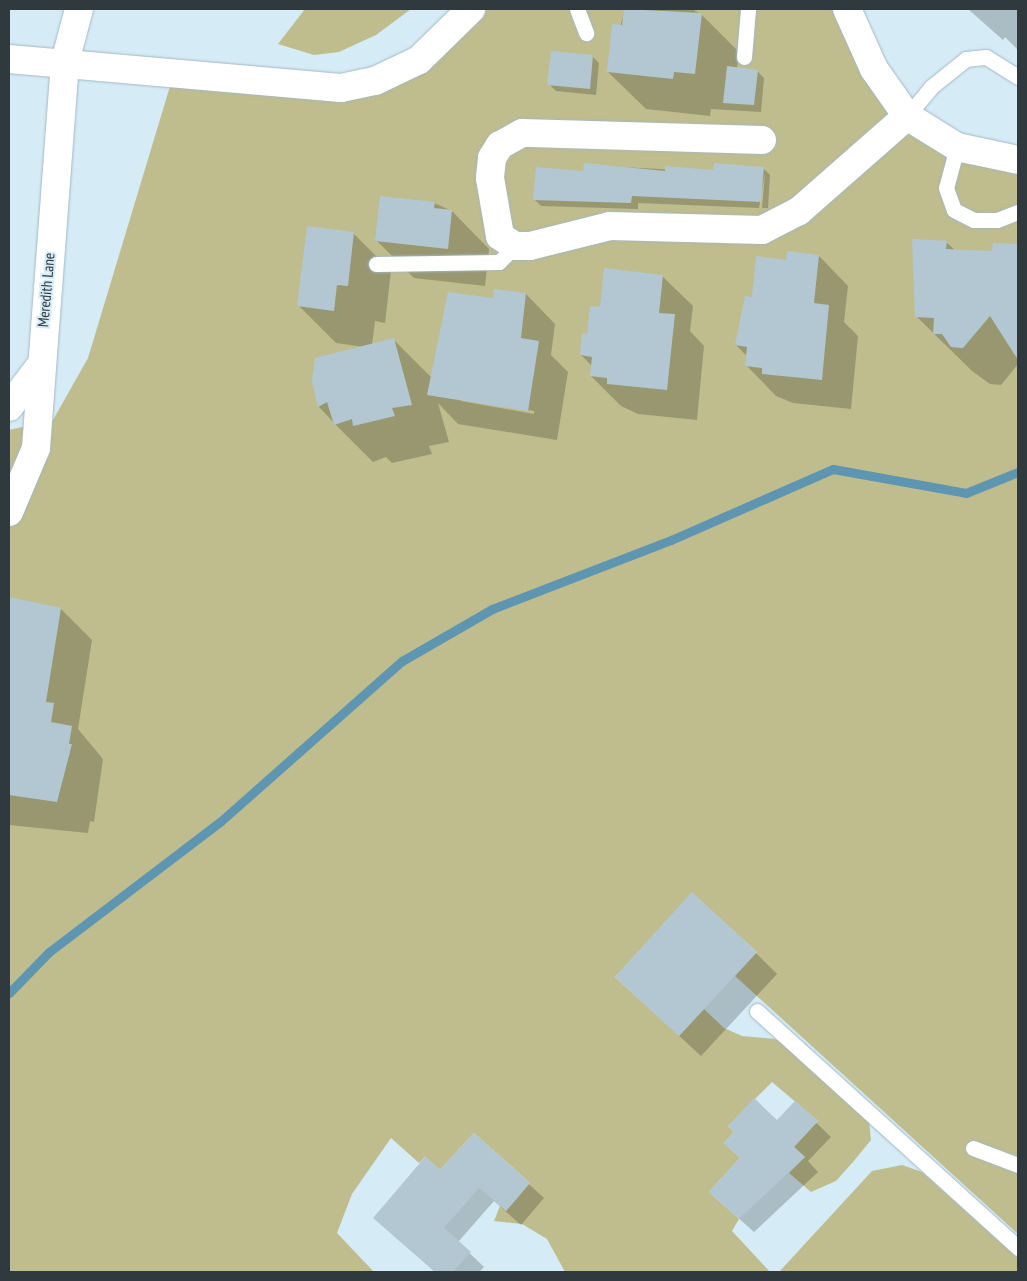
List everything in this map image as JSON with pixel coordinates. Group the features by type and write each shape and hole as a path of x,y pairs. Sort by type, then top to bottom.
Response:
{"street":[{"name":"Meredith Lane","path":"9,512 36,448 40,366 65,62 79,9"},
{"path":"9,58 65,62 308,89 341,88 375,81 418,60 471,9"},
{"path":"847,9 874,69 907,116 957,148 1018,160"},
{"path":"762,140 522,133 500,145 492,158 490,178 500,236 515,246 610,226 762,230 799,211 907,116"},
{"path":"9,407 40,366"}],"lane":[{"path":"577,9 586,32"},
{"path":"744,57 748,9"},
{"path":"907,116 930,87 966,59 986,57 1018,77"},
{"path":"957,148 946,188 954,210 974,220 997,220 1018,212"},
{"path":"376,264 499,262 515,246"},
{"path":"757,1011 1018,1248"},
{"path":"973,1148 1018,1165"}],"shaded area":[{"path":"305,9 411,9 376,35 339,52 314,55 278,44"},
{"path":"471,9 847,9 899,106 1018,160 1018,1234 735,976 757,952 692,893 615,977 679,1036 704,1009 724,1028 742,1036 775,1039 795,1049 869,1121 871,1140 836,1181 811,1192 789,1173 805,1157 794,1147 818,1121 772,1082 728,1126 734,1132 724,1143 740,1158 709,1192 739,1219 732,1231 770,1272 565,1272 547,1239 522,1224 494,1221 500,1206 506,1211 530,1183 474,1133 440,1170 425,1157 419,1163 391,1138 352,1194 337,1233 374,1272 9,1272 9,430 53,420 88,358 174,73 375,81"},
{"path":"902,1165 922,1172 1018,1258 1018,1272 779,1272 872,1171"}],"building":[{"path":"624,9 702,13 695,74 674,72 673,79 607,72 612,24 622,25"},
{"path":"551,51 593,55 590,89 547,85"},
{"path":"727,66 758,70 754,105 723,103"},
{"path":"584,163 665,171 665,166 713,170 714,163 764,167 761,202 632,196 631,203 533,200 536,167 583,171"},
{"path":"380,196 435,202 434,208 452,210 448,249 375,241"},
{"path":"307,226 354,232 348,286 337,285 334,311 297,306"},
{"path":"912,239 947,241 946,249 992,251 993,243 1018,244 1018,360 990,316 963,348 951,347 942,334 933,334 934,318 915,317"},
{"path":"787,251 819,255 814,303 829,305 822,380 762,374 762,368 745,366 747,347 735,345 745,296 752,297 756,256 786,260"},
{"path":"604,268 663,275 659,313 675,314 667,390 607,384 607,378 590,376 592,357 580,355 582,333 587,334 590,306 600,307"},
{"path":"494,289 526,293 521,338 539,341 528,411 427,395 448,292 493,298"},
{"path":"394,338 412,405 392,408 395,416 353,426 352,419 334,425 327,402 318,407 312,382 315,358"},
{"path":"9,597 61,608 46,702 54,703 51,722 72,726 69,744 72,744 57,802 9,795"},
{"path":"692,892 757,952 679,1036 615,977"},
{"path":"754,1098 777,1120 795,1101 818,1121 794,1147 805,1157 739,1219 709,1192 740,1158 724,1143 734,1132 728,1126"},
{"path":"474,1133 530,1183 506,1211 479,1188 444,1228 471,1252 453,1272 435,1272 373,1218 425,1157 440,1170"}],"waterway":[{"path":"9,993 49,952 221,821 402,661 492,609 671,540 833,469 966,493 1018,472"}]}
